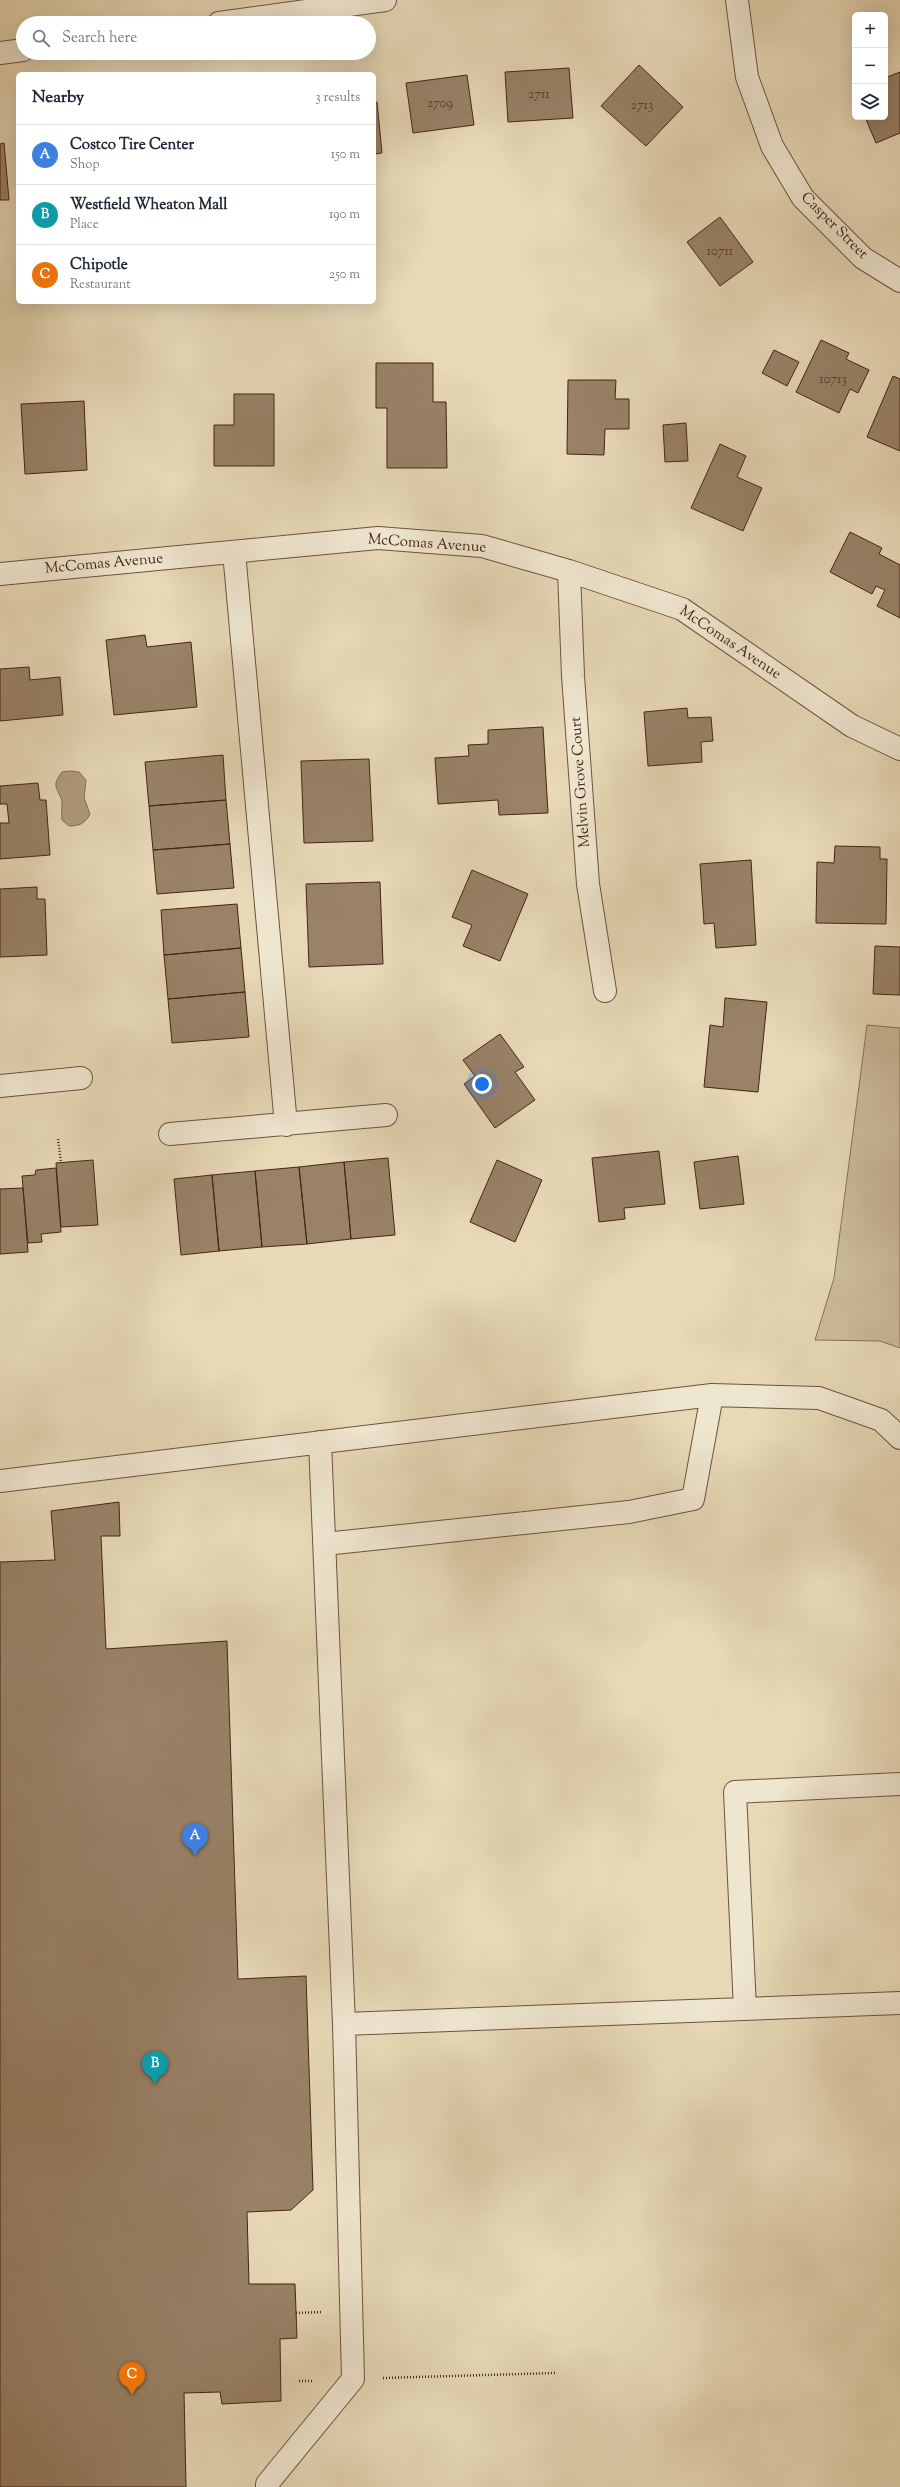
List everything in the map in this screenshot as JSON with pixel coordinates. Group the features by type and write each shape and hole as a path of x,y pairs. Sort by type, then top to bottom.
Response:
{"street":[{"path":"270,16 385,0"},
{"name":"Casper Street","path":"737,0 747,77 772,146 803,198 863,258 900,281"},
{"path":"0,53 16,51"},
{"name":"McComas Avenue","path":"0,574 378,538 482,546 569,571 682,609 852,726 900,749"},
{"path":"234,552 286,1125"},
{"name":"Melvin Grove Court","path":"569,571 573,676 588,884 605,991"},
{"path":"0,1086 81,1078"},
{"path":"170,1134 386,1115"},
{"path":"0,1481 712,1395 819,1398 881,1420 900,1438"},
{"path":"325,1544 629,1512 693,1499 712,1395"},
{"path":"267,2487 267,2484 353,2380 344,2024 320,1442"},
{"path":"745,2008 735,1792 900,1784"},
{"path":"344,2024 745,2008 900,2004"}],"path":[{"path":"58,1139 61,1162"},
{"path":"296,2313 323,2311"},
{"path":"299,2381 554,2373"}],"shaded area":[{"path":"62,772 79,772 86,780 84,798 90,814 84,822 73,826 69,826 62,820 62,800 56,787 57,780"},
{"path":"867,1025 900,1028 900,1348 880,1341 815,1340 834,1278"}],"building":[{"path":"639,65 683,107 646,146 601,106"},
{"path":"569,68 573,118 508,122 505,72"},
{"path":"900,72 900,133 876,143 866,120 888,120 888,77"},
{"path":"467,75 474,125 413,133 406,83"},
{"path":"376,102 382,153 376,154"},
{"path":"4,143 9,200 0,200 0,144"},
{"path":"720,217 753,262 720,286 687,242"},
{"path":"821,340 849,353 846,359 869,370 858,393 850,389 839,413 796,392"},
{"path":"774,350 799,362 787,386 762,373"},
{"path":"376,363 433,363 433,402 446,402 447,468 387,468 387,408 376,408"},
{"path":"893,376 900,379 900,451 867,437"},
{"path":"568,380 616,380 615,399 629,399 629,429 605,429 604,455 567,454"},
{"path":"234,394 274,394 274,466 214,466 214,425 234,425"},
{"path":"84,401 87,470 25,474 21,404"},
{"path":"686,423 688,461 665,462 663,425"},
{"path":"720,444 746,456 737,477 762,488 743,531 691,508"},
{"path":"850,532 882,548 879,554 900,565 900,618 877,606 885,590 876,586 872,594 830,572"},
{"path":"145,635 147,647 191,642 197,707 114,715 106,640"},
{"path":"29,667 30,680 60,677 63,715 0,721 0,669"},
{"path":"687,708 688,718 711,717 713,741 701,742 702,762 648,766 644,712"},
{"path":"543,727 548,813 499,815 498,800 438,804 435,758 469,756 468,745 488,744 488,730"},
{"path":"223,755 226,800 149,806 145,762"},
{"path":"369,759 373,841 304,843 301,761"},
{"path":"38,783 40,800 46,800 50,855 0,859 0,823 9,823 7,804 0,804 0,786"},
{"path":"226,800 230,844 153,850 149,806"},
{"path":"230,844 234,888 157,894 153,850"},
{"path":"835,846 880,847 880,859 887,859 886,924 816,923 817,862 834,863"},
{"path":"751,860 756,945 716,948 714,923 704,924 700,864"},
{"path":"472,870 528,894 500,961 463,946 472,925 452,917"},
{"path":"380,882 383,964 309,967 306,884"},
{"path":"37,887 37,899 45,899 47,955 0,957 0,889"},
{"path":"237,904 241,948 164,955 161,910"},
{"path":"875,946 900,947 900,995 873,994"},
{"path":"241,948 245,992 168,999 164,955"},
{"path":"245,992 249,1037 172,1043 168,999"},
{"path":"725,998 767,1002 758,1092 704,1087 710,1025 723,1027"},
{"path":"500,1034 524,1067 515,1072 535,1100 495,1128 464,1084 475,1076 463,1060"},
{"path":"659,1151 665,1204 624,1208 625,1219 599,1222 592,1158"},
{"path":"738,1156 744,1204 700,1209 694,1162"},
{"path":"388,1158 395,1235 351,1239 344,1162"},
{"path":"93,1160 98,1225 61,1227 56,1163"},
{"path":"497,1160 542,1180 515,1242 470,1222"},
{"path":"344,1162 351,1239 307,1244 299,1167"},
{"path":"299,1167 307,1244 262,1247 255,1171"},
{"path":"56,1168 61,1232 41,1234 42,1242 28,1243 22,1176 35,1175 36,1170"},
{"path":"255,1171 262,1247 219,1251 212,1175"},
{"path":"212,1175 219,1251 181,1255 174,1179"},
{"path":"23,1188 28,1252 0,1254 0,1189"},
{"path":"119,1502 120,1536 101,1536 106,1649 227,1641 238,1979 306,1976 313,2190 291,2210 247,2212 249,2284 295,2284 297,2338 280,2339 281,2401 222,2404 220,2392 184,2393 186,2487 0,2487 0,1562 55,1560 51,1511"}],"place":[{"name":"Costco Tire Center","path":"195,1856"},
{"name":"Westfield Wheaton Mall","path":"155,2084"},
{"name":"Chipotle","path":"132,2395"}]}
